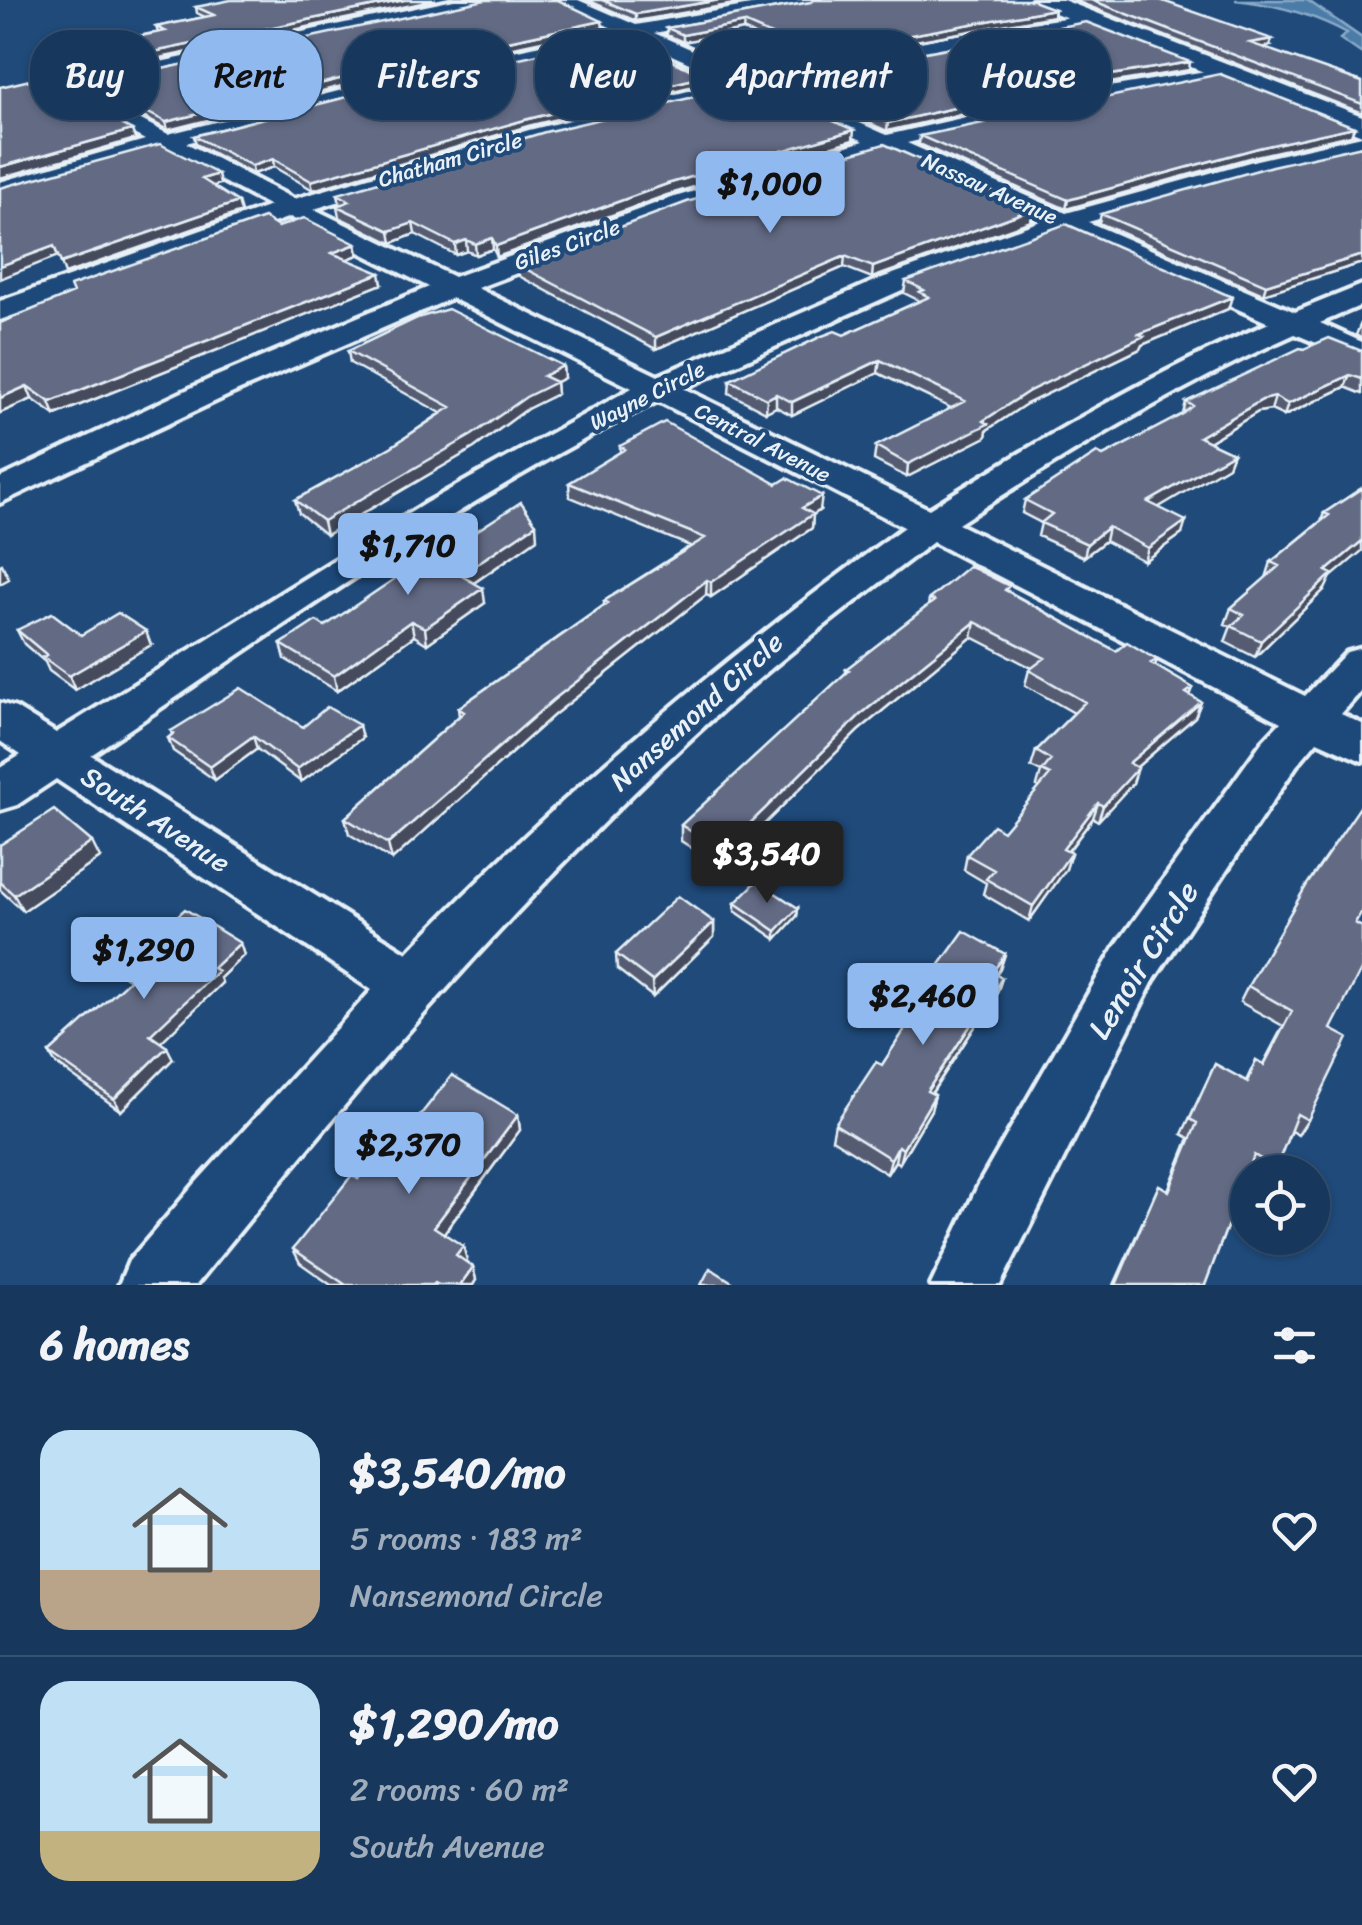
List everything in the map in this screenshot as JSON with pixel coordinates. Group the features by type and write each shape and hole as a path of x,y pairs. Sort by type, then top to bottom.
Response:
{"street":[{"name":"Central Avenue","path":"481,0 301,34 77,85 70,88 70,95 1362,744"},
{"name":"Nassau Avenue","path":"563,0 630,30"},
{"path":"638,30 810,0"},
{"path":"1043,0 1362,126"},
{"name":"Chatham Circle","path":"927,45 1090,19"},
{"path":"0,190 162,142 535,52"},
{"name":"Giles Circle","path":"0,492 150,418 452,287 668,208 886,142 1039,106 1223,71"},
{"name":"Chatham Circle","path":"0,311 114,267 290,208 568,125 691,95"},
{"name":"Nassau Avenue","path":"835,120 1362,353"},
{"name":"Wayne Circle","path":"0,792 383,542 657,388 911,274 1062,220 1202,179 1362,143"},
{"name":"Nansemond Circle","path":"153,1285 326,1079 412,986 614,782 768,646 928,526 1101,414 1229,349 1362,294"},
{"name":"Lenoir Circle","path":"966,1285 1002,1208 1134,964 1279,754 1362,662"},
{"name":"South Avenue","path":"0,719 412,986"}],"water":[{"path":"1235,0 1307,0 1362,38 1362,54 1340,39 1347,33 1321,21 1278,7"}],"building":[{"path":"231,0 404,0 259,30 179,30 179,47 159,51 159,32 165,31 156,27 214,15 196,7"},
{"path":"485,0 558,0 602,21 560,30 535,30 535,35 515,40 515,30 345,30"},
{"path":"602,0 720,0 636,14"},
{"path":"1034,0 1054,9 927,32 760,30 744,23 691,30 683,35 667,28 811,2"},
{"path":"1091,0 1160,0 1272,39 1250,43 1362,82 1362,104"},
{"path":"1086,22 1107,30 1043,30"},
{"path":"342,31 342,78 322,83 322,35"},
{"path":"1111,32 1190,62 1111,75"},
{"path":"947,48 947,110 927,114 927,52"},
{"path":"535,55 535,117 311,181 273,159 252,166 194,136 257,120 322,120 322,103 342,98 342,120 515,120 515,59"},
{"path":"671,61 691,69 691,80 671,84"},
{"path":"179,65 179,119 166,122 159,118 159,70"},
{"path":"1220,74 1354,127 1258,148 1068,200 920,136 997,120 1111,120 1111,97"},
{"path":"30,80 30,120 113,120 132,130 0,167 0,87"},
{"path":"691,98 691,120 831,120 854,130 667,184 496,246 492,238 475,244 466,240 455,244 413,223 390,231 337,206 350,201 338,194 545,132 596,120 671,120 671,102"},
{"path":"160,144 218,174 202,179 238,202 61,263 54,246 0,266 0,188"},
{"path":"884,144 1033,209 873,267 845,256 656,337 518,265 687,202"},
{"path":"1362,146 1362,255 1266,285 1101,214 1272,166"},
{"path":"264,218 278,227 304,218 356,244 332,253 380,273 50,402 27,386 0,398 0,323 73,293 70,286"},
{"path":"1066,224 1232,297 1139,334 1144,336 1029,391 983,421 988,424 908,464 876,446 965,401 880,360 792,402 776,394 767,399 730,380 822,336 835,331 844,335 929,297 906,281"},
{"path":"448,309 563,366 543,376 556,382 323,521 295,500 391,447 451,407 348,351 417,318"},
{"path":"1329,338 1362,351 1362,379 1350,375 1288,404 1275,397 1262,400 1199,437 1233,453 1148,502 1186,521 1148,548 1108,527 1087,544 1041,523 1052,514 1025,500 1097,453 1103,456 1183,414 1193,406 1186,402"},
{"path":"665,422 777,484 787,478 822,496 802,508 813,514 711,582 707,580 553,700 388,844 345,818 464,712 458,708 608,603 604,601 705,538 569,483 625,449 620,446"},
{"path":"1362,488 1362,541 1326,571 1332,574 1261,641 1231,626 1244,615 1231,608 1279,566 1271,562 1329,515 1324,513"},
{"path":"521,502 536,524 460,575 483,588 425,628 411,621 334,676 281,644 316,621 325,626 409,569 413,572"},
{"path":"969,566 1116,651 1127,642 1157,660 1151,663 1193,688 1186,693 1201,702 1129,763 1138,768 1103,806 1098,803 1063,849 1071,853 1033,906 986,879 994,870 967,855 993,825 1003,831 1050,775 1042,771 1051,760 1036,751 1085,702 1029,670 1045,658 975,622 860,715 722,851 681,825 849,670 846,669 934,601 929,599"},
{"path":"52,613 81,635 118,613 146,631 69,676 17,630"},
{"path":"241,688 303,727 327,707 359,725 297,769 253,736 210,767 168,738 174,733 171,731"},
{"path":"1362,804 1362,911 1355,923 1362,927 1362,968 1331,1029 1348,1038 1308,1120 1297,1114 1281,1155 1230,1155 1230,1219 1205,1285 1116,1285 1159,1185 1169,1191 1197,1123 1190,1119 1215,1064 1248,1082 1256,1060 1264,1065 1292,1011 1248,986 1306,886"},
{"path":"54,810 92,842 14,895 0,882 0,845"},
{"path":"757,881 798,908 776,931 735,903"},
{"path":"678,896 714,922 652,981 616,954"},
{"path":"185,909 240,943 213,968 218,971 150,1035 167,1047 114,1099 49,1053 135,975 110,959 143,930 154,937"},
{"path":"964,931 1005,954 992,973 1002,978 927,1091 935,1095 903,1149 898,1146 891,1159 835,1124 876,1062 882,1065 920,1006 913,1002"},
{"path":"452,1075 518,1115 434,1227 463,1246 456,1255 473,1267 460,1285 346,1285 293,1249 352,1175 358,1179 408,1119 414,1123"},
{"path":"710,1268 737,1285 701,1285"}]}
